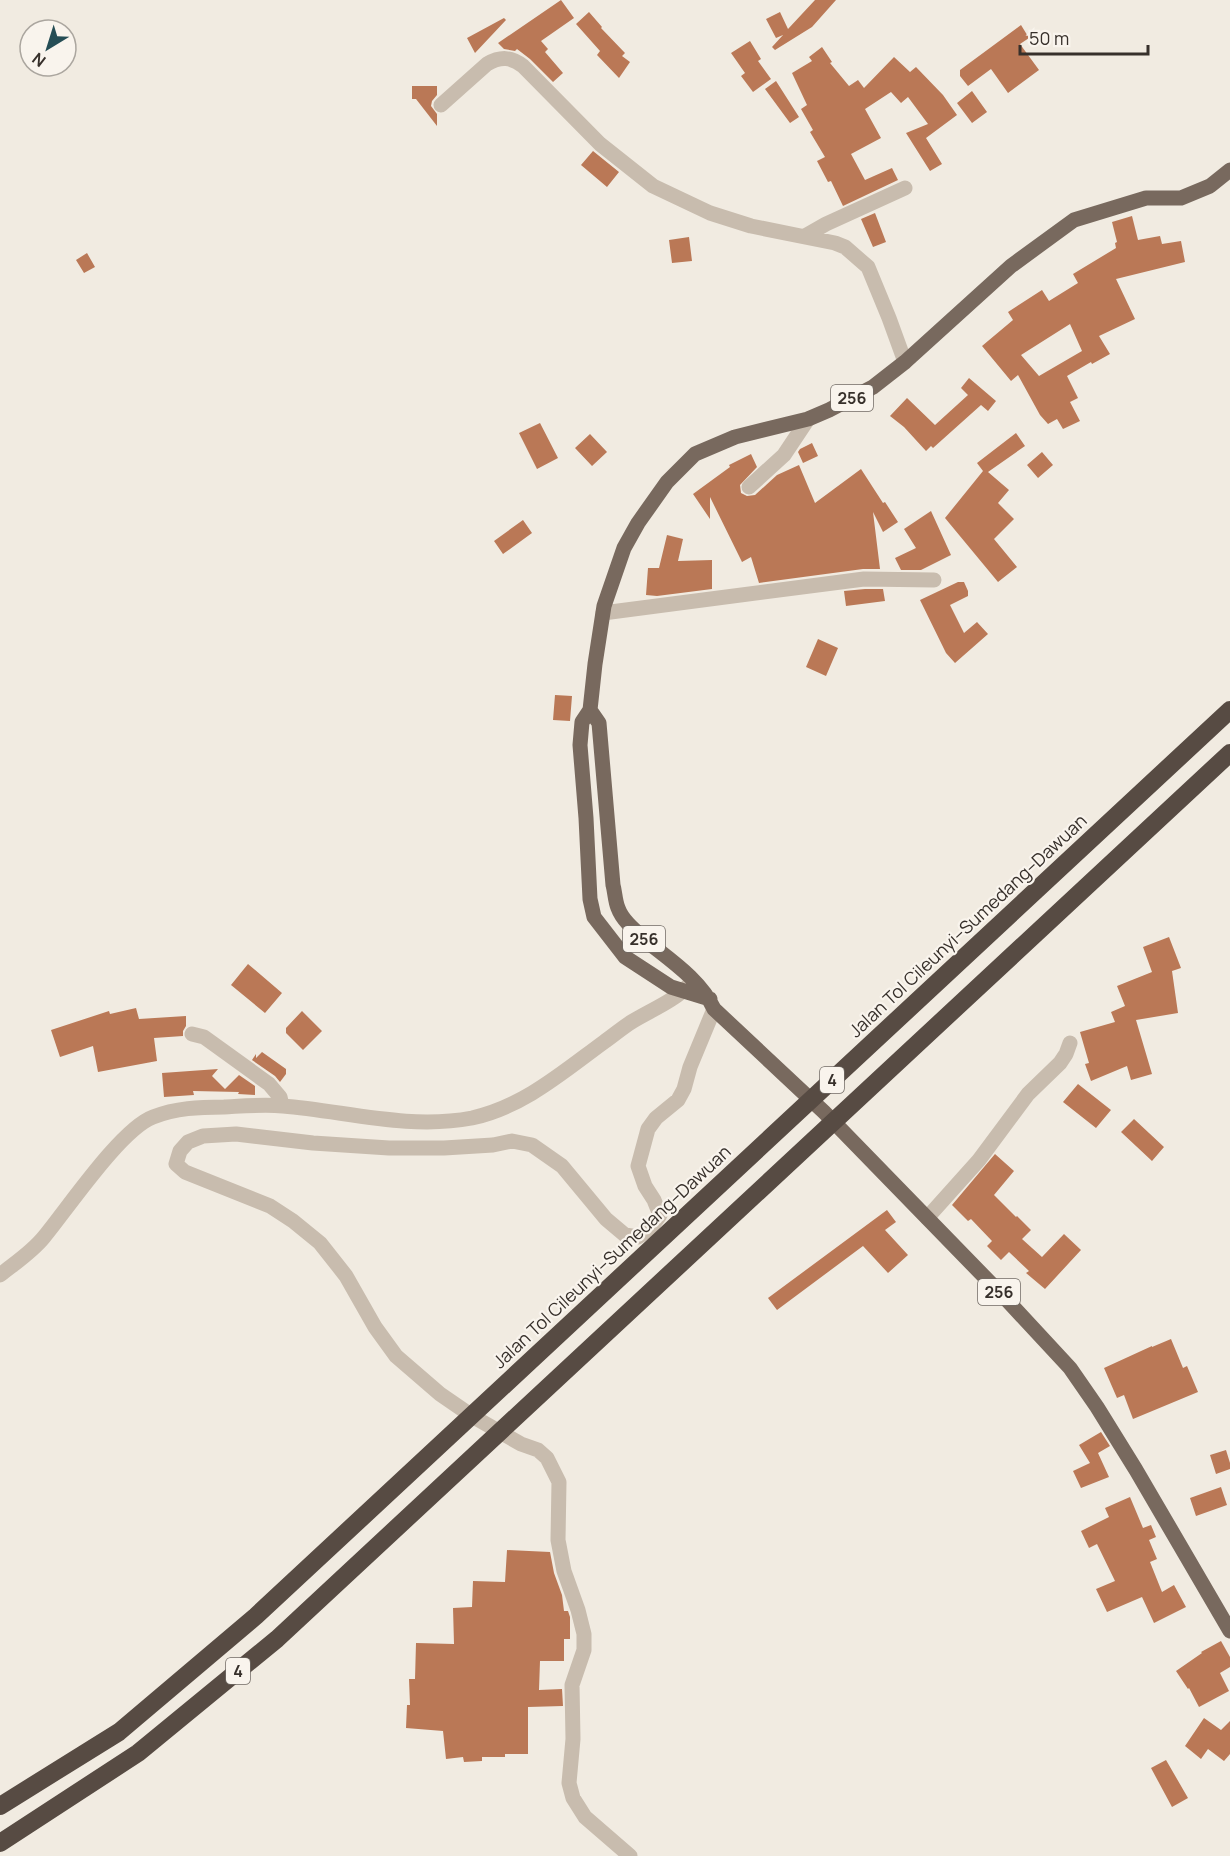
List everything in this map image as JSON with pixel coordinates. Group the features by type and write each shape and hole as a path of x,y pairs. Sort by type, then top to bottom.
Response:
{"highway":[{"name":"Jalan Tol Cileunyi–Sumedang–Dawuan","path":"0,1806 119,1731 256,1616 1230,710"},
{"name":"4","path":"0,1843 138,1753 277,1639 1230,753"}],"main road":[{"name":"256","path":"688,985 670,987 625,957 594,917 590,899 579,745 582,722 590,710 603,613 624,548 638,523 666,482 695,454 735,437 808,419 873,387 905,362 1011,266 1074,220 1146,198 1181,198 1210,186 1230,170"},
{"name":"256","path":"590,710 598,723 613,885 618,908 624,918 688,985 712,1004 824,1112 1070,1368 1136,1470 1230,1630"}],"street":[{"path":"441,105 495,59 509,58 524,66 600,144 653,186 710,213 742,223 845,247 868,267 905,362"},
{"path":"805,236 905,188"},
{"path":"749,487 784,455 808,419"},
{"path":"603,613 864,579 934,580"},
{"path":"0,1275 43,1239 110,1155 133,1131 150,1118 189,1108 282,1106 403,1121 446,1121 472,1118 508,1106 542,1088 628,1025 666,1004 688,985"},
{"path":"630,1856 585,1817 573,1798 569,1783 573,1739 572,1685 584,1650 584,1634 564,1572 558,1540 559,1482 547,1458 538,1450 521,1444 472,1416 440,1394 396,1356 375,1327 346,1276 320,1243 293,1221 270,1206 185,1172 176,1164 180,1150 188,1142 203,1136 236,1134 389,1148 444,1148 512,1140 532,1145 562,1166 606,1219 625,1235 639,1237 649,1230 660,1215 645,1186 638,1166 648,1129 656,1118 681,1095 712,1004"},
{"path":"192,1034 204,1037 269,1084 280,1097 282,1106"},
{"path":"927,1218 979,1160 1028,1094 1060,1063 1070,1043"}],"building":[{"path":"561,0 574,18 541,41 548,49 545,52 563,73 553,82 517,49 515,51 504,49 498,43"},
{"path":"815,0 836,0 812,27 775,50 772,47 783,35 776,38 766,19 780,12 788,29"},
{"path":"589,12 625,53 622,56 630,62 619,78 597,55 600,51 576,24"},
{"path":"504,18 506,20 475,53 467,38"},
{"path":"1021,25 1029,38 1020,44 1039,70 1008,93 991,69 968,86 960,76 960,70"},
{"path":"750,41 761,59 758,61 771,79 753,92 741,76 745,73 731,53"},
{"path":"822,47 832,62 830,63 849,86 858,80 864,88 894,57 910,72 916,67 943,95 957,115 926,138 942,164 930,171 906,133 928,124 908,97 901,103 891,92 865,109 881,138 851,154 865,180 892,168 898,180 843,206 831,181 828,182 817,161 825,157 810,132 813,130 801,109 807,105 792,73 812,61 809,57"},
{"path":"776,81 799,117 790,123 765,89"},
{"path":"412,86 437,86 437,95 431,106 437,114 437,126 416,99 412,99"},
{"path":"972,91 987,112 972,123 957,103"},
{"path":"593,151 619,172 607,187 581,165"},
{"path":"875,213 886,242 873,247 861,219"},
{"path":"1132,216 1138,240 1160,236 1162,244 1181,241 1185,262 1116,279 1135,319 1099,336 1110,354 1067,376 1078,398 1070,402 1080,421 1063,429 1057,419 1048,424 1040,415 1018,375 1011,381 982,346 1013,320 1008,312 1042,290 1049,301 1078,283 1073,274 1116,248 1115,243 1117,242 1112,222","holes":["1070,324 1082,351 1039,376 1021,355"]},
{"path":"689,237 692,261 672,263 669,240"},
{"path":"87,253 95,267 84,273 76,260"},
{"path":"969,378 996,401 988,411 981,405 933,448 931,446 926,451 904,427 890,416 907,398 935,425 968,395 961,388"},
{"path":"540,423 558,458 537,469 519,433"},
{"path":"1016,433 1025,446 988,472 1009,490 998,503 1014,519 994,539 1017,567 998,582 945,518 983,471 977,463"},
{"path":"590,434 607,452 592,466 575,448"},
{"path":"812,443 818,456 803,463 798,452"},
{"path":"1042,452 1053,465 1038,478 1027,465"},
{"path":"751,454 757,467 740,485 741,493 747,496 755,495 777,475 799,465 815,503 861,469 898,522 883,532 873,512 880,569 863,569 759,583 751,557 742,562 710,497 710,519 693,494 730,467 729,465"},
{"path":"931,511 951,555 921,570 901,570 895,558 916,548 904,529"},
{"path":"523,520 532,533 503,554 494,541"},
{"path":"667,535 683,539 678,561 712,560 712,589 657,596 646,595 648,568 659,568"},
{"path":"958,582 964,582 968,596 950,605 964,633 977,622 988,634 955,663 946,653 920,600"},
{"path":"883,589 885,601 846,606 844,591"},
{"path":"818,639 838,648 826,676 806,667"},
{"path":"555,695 572,696 570,721 553,720"},
{"path":"1169,937 1181,968 1172,971 1178,1013 1136,1020 1152,1074 1131,1080 1127,1066 1091,1081 1085,1064 1089,1063 1080,1032 1115,1022 1111,1012 1125,1006 1117,986 1152,972 1143,947"},
{"path":"248,964 282,993 265,1013 231,985"},
{"path":"136,1008 139,1019 186,1016 183,1036 154,1038 157,1061 98,1072 93,1046 60,1057 51,1030 109,1011 110,1014"},
{"path":"302,1011 322,1031 303,1050 286,1033 286,1028"},
{"path":"262,1052 286,1069 286,1074 280,1082 252,1060 256,1054 256,1058"},
{"path":"218,1069 212,1076 225,1089 239,1075 255,1086 255,1095 238,1094 239,1092 193,1091 194,1095 164,1097 162,1073"},
{"path":"1078,1084 1111,1110 1096,1128 1063,1102"},
{"path":"1134,1119 1164,1147 1152,1161 1121,1132"},
{"path":"995,1154 1014,1171 994,1195 1031,1230 1022,1239 1042,1257 1064,1234 1081,1250 1045,1289 1026,1273 1029,1271 1009,1252 1001,1260 987,1246 992,1241 971,1219 968,1221 952,1205"},
{"path":"887,1210 896,1222 885,1230 908,1255 888,1273 863,1246 777,1310 768,1298"},
{"path":"1171,1339 1183,1368 1187,1366 1198,1392 1133,1419 1124,1395 1117,1398 1104,1368"},
{"path":"1101,1432 1110,1446 1098,1453 1109,1477 1081,1488 1073,1471 1090,1463 1079,1445"},
{"path":"1226,1450 1230,1469 1216,1474 1210,1455"},
{"path":"1221,1487 1227,1505 1196,1516 1190,1498"},
{"path":"1130,1497 1143,1528 1151,1525 1156,1537 1149,1540 1157,1559 1150,1562 1162,1592 1174,1585 1186,1607 1154,1623 1142,1597 1107,1612 1096,1589 1115,1581 1097,1544 1089,1548 1081,1531 1109,1517 1105,1508"},
{"path":"507,1550 550,1552 564,1611 568,1611 570,1617 570,1639 564,1639 564,1661 540,1661 539,1690 562,1689 563,1706 528,1707 528,1754 482,1757 482,1761 464,1762 463,1757 446,1759 443,1731 406,1728 407,1705 410,1705 409,1679 415,1679 416,1643 454,1644 453,1608 472,1607 473,1581 505,1582"},
{"path":"1221,1641 1230,1657 1230,1667 1220,1673 1229,1691 1199,1707 1189,1688 1176,1671 1201,1652"},
{"path":"1204,1718 1221,1730 1230,1721 1230,1754 1224,1761 1208,1749 1201,1759 1185,1746"},
{"path":"1166,1760 1188,1798 1172,1807 1151,1768"}]}
